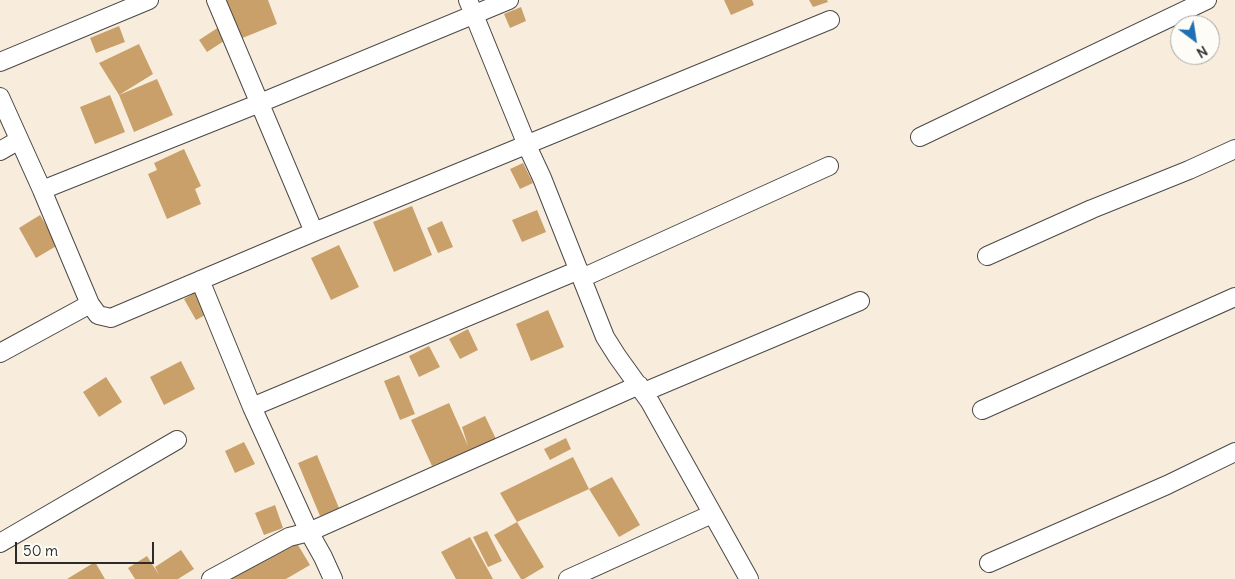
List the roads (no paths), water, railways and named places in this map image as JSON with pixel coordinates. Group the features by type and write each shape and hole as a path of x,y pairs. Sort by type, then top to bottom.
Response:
{"street":[{"path":"0,62 149,0"},
{"path":"216,0 314,232"},
{"path":"42,190 260,104 471,7 509,0"},
{"path":"920,137 1207,0"},
{"path":"471,7 605,337 641,388 749,579"},
{"path":"0,97 90,304 98,315 111,318 314,232 830,20"},
{"path":"0,151 19,140"},
{"path":"987,256 1092,209 1235,150"},
{"path":"252,407 581,274 829,166"},
{"path":"200,280 252,407 308,532 334,579"},
{"path":"982,410 1235,297"},
{"path":"212,579 289,537 308,532 641,388 860,301"},
{"path":"0,353 90,304"},
{"path":"0,543 177,440"},
{"path":"989,563 1168,484 1235,452"},
{"path":"568,579 712,514"}]}
